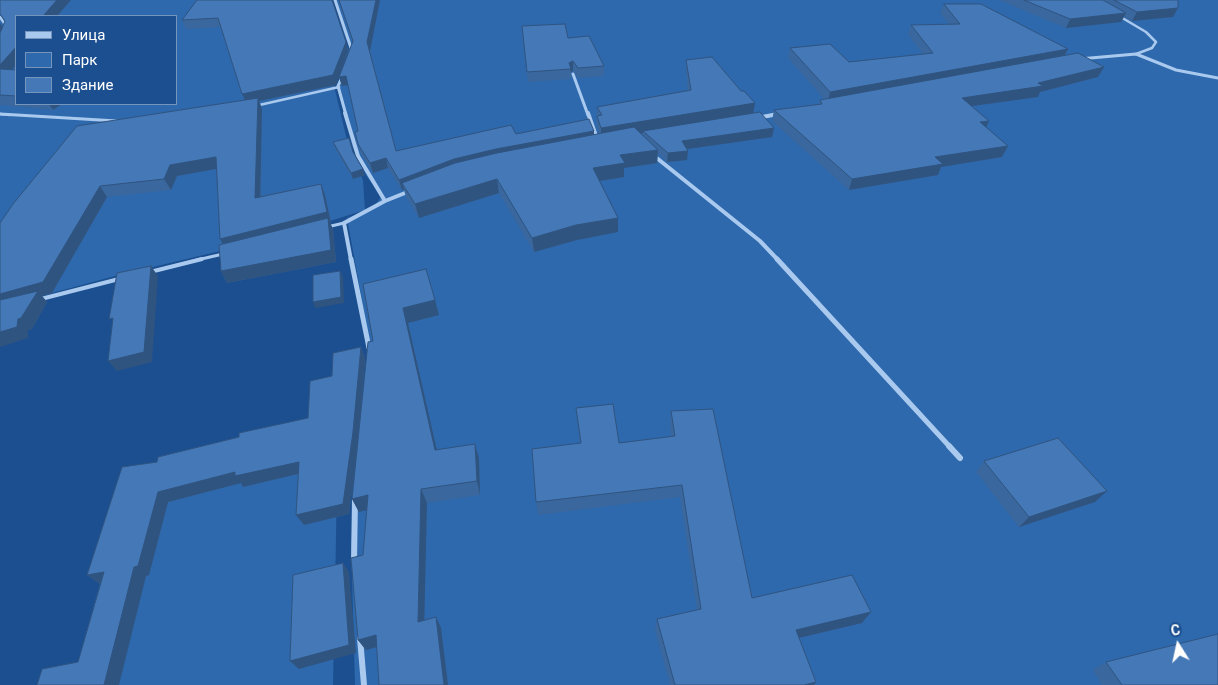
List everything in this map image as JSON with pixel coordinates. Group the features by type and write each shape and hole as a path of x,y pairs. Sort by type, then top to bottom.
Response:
{"street":[{"path":"335,0 352,48 350,58"},
{"path":"1076,59 1136,54 1176,70 1218,78"},
{"path":"347,67 339,82 339,87 358,156 385,202"},
{"path":"573,74 599,144"},
{"path":"753,118 782,114"},
{"path":"648,150 760,241 960,458"},
{"path":"369,354 344,222 416,189"},
{"path":"354,570 353,524 356,487"},
{"path":"359,628 364,685"}],"lane":[{"path":"1118,16 1146,32 1156,42 1152,48 1136,54"},
{"path":"0,17 6,24 8,31"},
{"path":"249,107 339,87"},
{"path":"0,114 121,121"},
{"path":"326,228 344,222"},
{"path":"146,273 232,252"},
{"path":"36,300 126,277"}],"green space":[{"path":"0,0 332,0 332,6 349,51 334,86 348,144 363,180 365,210 279,237 115,276 0,307"},
{"path":"335,0 1218,0 1218,685 355,685 351,542 374,366 347,218 371,210 382,196 367,177 352,146 345,110 336,87 351,51 343,31"},
{"path":"338,438 333,685 111,685 138,496"}],"building":[{"path":"0,0 57,0 44,15 15,15 15,48 0,65 0,33 5,21 0,14"},
{"path":"197,0 332,0 346,42 333,75 242,94 218,18 182,20"},
{"path":"339,0 376,0 367,42 396,151 511,125 516,134 589,119 594,131 496,149 454,159 399,180 386,158 370,163 358,144 355,132 358,131 346,76 339,77 353,41"},
{"path":"1024,0 1103,0 1126,13 1070,19"},
{"path":"1114,0 1178,0 1178,8 1137,12"},
{"path":"944,4 981,4 1068,49 830,92 790,48 830,44 849,62 933,53 911,25 960,24"},
{"path":"565,24 568,38 589,36 604,66 578,68 573,61 569,63 571,69 527,72 522,26"},
{"path":"1078,53 1104,67 1038,83 1043,86 962,98 989,121 980,122 1008,146 935,157 943,164 852,179 774,110 822,104 820,100"},
{"path":"712,57 741,91 744,91 755,103 601,128 597,116 602,115 597,107 691,90 686,60"},
{"path":"0,69 15,70 15,96 0,95"},
{"path":"258,98 255,198 321,184 327,212 220,239 216,157 170,165 164,179 100,186 43,282 0,294 0,223 13,204 77,126"},
{"path":"760,112 774,128 682,141 688,151 668,153 643,131"},
{"path":"634,127 658,150 620,155 625,163 593,168 618,218 576,225 532,238 497,179 415,204 402,183 455,163 497,153"},
{"path":"349,138 353,152 363,169 351,173 333,142"},
{"path":"328,218 331,250 221,271 219,245"},
{"path":"151,266 144,352 108,361 113,318 109,319 117,273"},
{"path":"426,269 435,300 403,308 435,450 475,444 477,481 421,489 418,622 436,617 444,685 379,685 376,635 358,640 351,558 363,555 368,495 352,499 368,342 373,341 363,284"},
{"path":"340,271 341,297 313,302 313,275"},
{"path":"38,291 21,318 18,319 17,327 0,332 0,300"},
{"path":"361,347 353,432 343,504 296,515 299,462 235,476 235,472 158,492 138,566 134,567 104,685 37,685 42,669 78,662 104,572 87,575 122,467 157,462 158,457 239,437 239,433 308,418 310,381 332,376 333,353"},
{"path":"613,404 619,443 675,436 671,411 713,409 752,598 852,575 871,612 796,630 816,682 804,685 675,685 657,619 701,609 682,485 536,502 532,449 581,443 576,408"},
{"path":"1058,438 1107,491 1029,517 984,461"},
{"path":"343,563 349,645 290,661 293,575"},
{"path":"1218,634 1218,685 1122,685 1106,662"}]}
